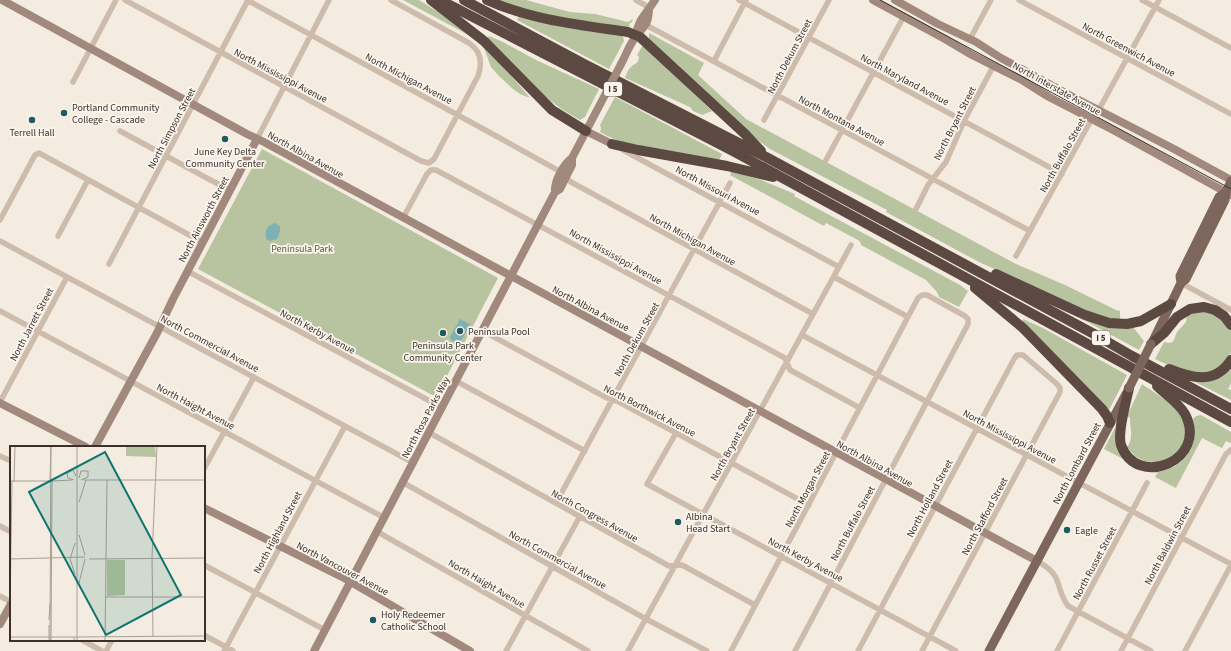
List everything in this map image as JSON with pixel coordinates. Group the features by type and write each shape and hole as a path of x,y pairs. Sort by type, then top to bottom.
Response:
{"highway":[{"path":"431,0 484,41 552,110 586,131"},
{"name":"I 5","path":"440,0 785,180 1231,422"},
{"name":"I 5","path":"464,0 766,157 1139,360 1231,408"},
{"path":"486,0 536,17 628,32 636,35 745,134 766,157"},
{"path":"612,144 727,166 785,180"},
{"path":"970,268 978,266 1085,315 1109,323 1127,324 1140,321 1171,304"},
{"path":"956,272 1011,318 1042,347 1102,409 1110,423"},
{"path":"1151,344 1164,333 1177,317 1190,309 1204,307 1215,310 1224,316 1231,325"},
{"path":"1121,349 1134,352 1168,369 1194,377 1212,376 1222,371 1231,360"},
{"path":"1129,388 1120,432 1121,445 1133,460 1148,467 1162,467 1170,464 1181,455 1188,444 1189,424 1185,414 1178,405 1146,375"}],"main road":[{"name":"North Lombard Street","path":"989,651 1129,388 1181,283 1186,280 1228,194 1231,181"}],"street":[{"name":"North Albina Avenue","path":"2,0 1036,561 1053,573 1058,581 1063,599 1068,606 1151,651"},
{"path":"73,82 116,0"},
{"name":"North Mississippi Avenue","path":"125,0 421,161 430,163 434,159 458,114"},
{"name":"North Simpson Street","path":"109,264 247,0"},
{"name":"North Michigan Avenue","path":"247,0 458,114 563,175 569,181 813,314"},
{"name":"North Ainsworth Street","path":"96,446 131,381 329,0"},
{"path":"391,0 459,36 473,46 479,54 481,69 458,114"},
{"path":"636,0 650,9"},
{"name":"North Rosa Parks Way","path":"314,651 383,517 483,331 555,192 560,189 563,175 572,165 572,158 636,35 637,26 643,15 650,9 655,0"},
{"name":"North Maryland Avenue","path":"739,0 746,2 809,38 1062,174"},
{"name":"North Dekum Street","path":"764,120 829,0"},
{"name":"North Interstate Avenue","path":"873,0 1228,194"},
{"name":"North Interstate Avenue","path":"895,0 1231,181"},
{"path":"970,40 991,0"},
{"name":"North Greenwich Avenue","path":"1019,0 1231,114"},
{"path":"1142,0 1231,48"},
{"name":"North Buffalo Street","path":"1016,256 1092,119 1099,110 1159,0"},
{"path":"714,61 746,2"},
{"name":"North Rosa Parks Way","path":"636,35 646,25 649,19 650,9"},
{"path":"826,160 904,16"},
{"name":"North Montana Avenue","path":"646,25 1030,231"},
{"name":"North Bryant Street","path":"916,209 933,179 946,162 964,121 994,65"},
{"path":"120,131 229,190"},
{"name":"North Missouri Avenue","path":"586,131 840,267"},
{"path":"0,220 36,153 202,242"},
{"name":"North Mississippi Avenue","path":"404,218 425,177 432,169 443,173 785,358 790,370 860,408"},
{"path":"58,236 88,180"},
{"name":"North Dekum Street","path":"556,503 670,296 730,183"},
{"name":"North Commercial Avenue","path":"0,241 412,462"},
{"name":"North Bryant Street","path":"628,651 851,245"},
{"name":"North Kerby Avenue","path":"187,271 441,407"},
{"name":"North Jarrett Street","path":"0,402 67,277"},
{"path":"834,277 908,317"},
{"path":"1181,283 1231,310"},
{"name":"North Morgan Street","path":"731,651 918,298 922,295 927,295 968,319"},
{"name":"North Haight Avenue","path":"0,311 383,517"},
{"name":"North Buffalo Street","path":"794,651 968,324 968,319"},
{"name":"North Borthwick Avenue","path":"483,331 808,505"},
{"name":"North Mississippi Avenue","path":"802,335 1231,565"},
{"name":"North Holland Street","path":"858,651 1017,355 1023,355 1060,388"},
{"path":"205,467 254,377"},
{"path":"456,381 585,451"},
{"name":"North Stafford Street","path":"922,651 1060,392 1060,388"},
{"path":"0,402 84,446"},
{"name":"North Highland Street","path":"225,649 345,426"},
{"name":"North Congress Avenue","path":"428,432 669,566 682,565 755,605"},
{"name":"North Kerby Avenue","path":"676,433 647,484 956,651"},
{"name":"North Baldwin Street","path":"1121,651 1226,454 1231,450"},
{"path":"0,456 10,461"},
{"name":"North Commercial Avenue","path":"402,482 646,619 707,651"},
{"name":"North Russet Street","path":"1057,651 1147,483"},
{"name":"North Vancouver Avenue","path":"205,509 350,582 470,651"},
{"path":"506,651 580,516"},
{"path":"0,526 10,531"},
{"name":"North Haight Avenue","path":"376,531 588,651"},
{"path":"1185,651 1231,565"},
{"path":"205,566 324,630"},
{"path":"0,596 10,602"},
{"path":"0,624 10,605"},
{"path":"205,636 225,649 233,651"},
{"path":"84,641 102,651"},
{"path":"106,651 111,641"}],"green space":[{"path":"403,0 419,0 468,31 510,74 530,98 513,89 498,75 491,67 484,48 474,38"},
{"path":"492,0 526,0 570,12 595,14 628,22 633,19 629,24 630,26 624,28 538,13"},
{"path":"519,16 621,36 623,37 624,41 609,69 517,20"},
{"path":"649,33 704,63 698,75 746,119 1016,264 1120,311 1120,321 1106,319 979,262 886,212 887,210 770,149 756,139 652,42 649,39"},
{"path":"489,36 536,60 599,89 585,117 580,120 542,94 487,40"},
{"path":"643,45 712,111 702,115 693,111 690,107 625,78 631,66 636,64 638,61 639,57 637,55"},
{"path":"615,97 722,154 719,161 642,148 627,144 600,132 600,125"},
{"name":"Peninsula Park","path":"262,149 498,278 436,397 198,269"},
{"path":"732,171 761,180 795,194 794,196 960,285 968,291 959,307 939,297 937,292 926,280 861,245 858,240 826,223 824,226 730,175"},
{"path":"1204,311 1216,315 1229,327 1231,331 1231,352 1226,362 1210,372 1200,374 1172,367 1155,359 1164,342 1173,342 1177,332 1186,322 1187,314"},
{"path":"1023,319 1043,328 1127,375 1109,410 1022,322"},
{"path":"1084,320 1133,327 1144,341 1139,350"},
{"path":"1231,367 1231,383 1228,389 1231,390 1231,400 1195,382"},
{"path":"1142,384 1170,404 1182,417 1186,425 1186,432 1181,450 1160,463 1144,461 1135,456 1127,447 1131,433 1130,418 1127,416"},
{"path":"1201,415 1231,432 1231,443 1226,441 1222,448 1202,438 1176,488 1155,477 1158,472 1175,466 1188,454 1192,447 1194,438 1195,429 1193,419 1196,416"},
{"path":"1115,428 1115,435 1127,461 1104,449"}],"water":[{"path":"275,223 280,226 280,231 277,239 270,241 266,239 266,231 268,227"},
{"name":"Peninsula Pool","path":"460,319 470,324 459,345 451,340 450,337"}],"tram line":[{"path":"880,0 1231,189"}],"place":[{"name":"Portland Community College - Cascade","path":"64,113"},
{"name":"Terrell Hall","path":"32,120"},
{"name":"June Key Delta Community Center","path":"225,139"},
{"name":"Peninsula Pool","path":"460,331"},
{"name":"Peninsula Park Community Center","path":"443,333"},
{"name":"Albina Head Start","path":"678,522"},
{"name":"Eagle","path":"1067,530"},
{"name":"Holy Redeemer Catholic School","path":"373,620"}]}
